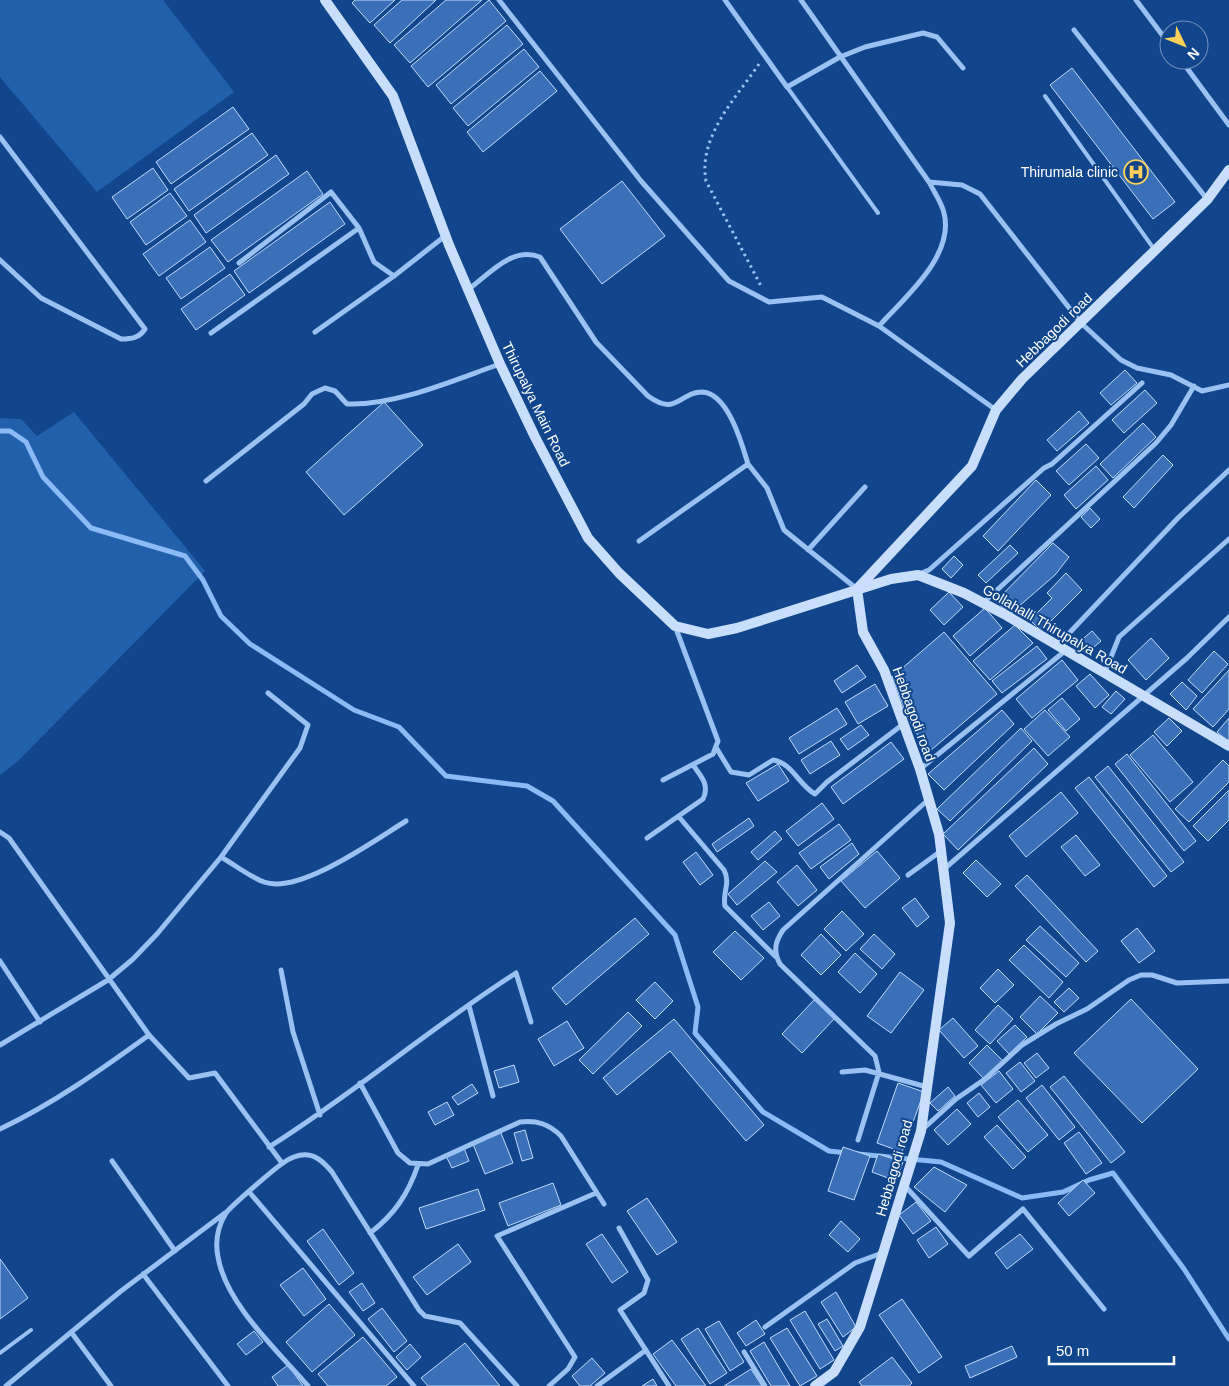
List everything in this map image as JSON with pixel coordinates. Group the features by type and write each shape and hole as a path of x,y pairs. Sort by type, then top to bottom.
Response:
{"street":[{"name":"Thirupalya Main Road","path":"325,0 394,96 446,235 500,364 534,437 588,538 619,573 675,626 708,634 737,628 857,589"},
{"path":"499,0 641,181 729,281 769,302 822,297 879,326 996,410"},
{"path":"725,0 787,87 840,57 865,47 923,33 937,37 963,68"},
{"path":"801,0 929,182 944,213 946,230 936,262 879,326"},
{"path":"1136,0 1159,31"},
{"path":"1074,30 1208,200"},
{"path":"1188,70 1229,124"},
{"path":"0,137 145,329 142,334 133,339 121,339 41,298 0,260"},
{"name":"Hebbagodi road","path":"822,1384 834,1372 860,1327 921,1131 950,923 939,834 920,769 902,725 884,670 863,632 857,589 972,466 996,410 1022,379 1208,200 1229,170"},
{"path":"929,182 962,185 980,194 1081,323 1128,365 1170,375 1202,391 1229,385"},
{"path":"239,262 331,192 359,228 374,262 394,276"},
{"path":"211,333 359,228"},
{"path":"315,332 394,276 446,235"},
{"path":"469,289 514,256 531,254 540,257 596,342 648,396 656,402 666,405 676,403 702,392 712,395 736,424 748,464 767,488 780,525 857,589 891,579 918,575 929,570 1142,383"},
{"path":"206,481 304,404 312,394 325,388 335,391 347,404 364,404 410,394 500,364"},
{"path":"983,603 1156,443 1171,425 1194,386"},
{"path":"640,541 748,464"},
{"path":"920,769 1061,649 1178,518 1229,470"},
{"path":"808,550 866,488"},
{"path":"1105,672 1119,637 1229,539"},
{"name":"Gollahalli Thirupalya Road","path":"918,575 983,603 1061,649 1105,672 1229,746"},
{"path":"944,870 1144,695 1229,617"},
{"path":"675,626 716,735 717,749 731,772 749,775 773,760 779,761 785,764 806,789 815,794 827,782 902,725"},
{"path":"0,1045 108,980 158,934 221,857 300,748 305,736 308,725 268,693"},
{"path":"664,780 713,754 717,749"},
{"path":"647,838 699,804 705,794 705,782 693,765"},
{"path":"776,956 775,947 783,930 928,800"},
{"path":"679,817 727,875 725,906 776,956 780,964 875,1056 879,1072 858,1140"},
{"path":"221,857 264,882 284,885 298,882 317,873 406,821"},
{"path":"0,832 9,838 108,980 149,1035 189,1078 215,1073 282,1163"},
{"path":"908,875 941,851"},
{"path":"0,961 40,1022"},
{"path":"281,970 293,1032 320,1115"},
{"path":"269,1147 320,1115 360,1083 516,973 531,1022"},
{"path":"921,1131 956,1099 985,1079 1022,1045 1056,1024 1087,1009 1129,980 1141,975 1152,975 1177,983 1229,981"},
{"path":"469,1006 493,1096"},
{"path":"0,1129 93,1074 149,1035"},
{"path":"842,1072 866,1070 879,1072 928,1087"},
{"path":"360,1083 403,1159 418,1165 428,1164 520,1122 534,1121 553,1128 562,1136 604,1204"},
{"path":"6,1386 13,1384 71,1332 143,1274 227,1212 282,1163 295,1157 309,1155 322,1161 332,1172 419,1310 425,1316 460,1323 517,1386"},
{"path":"112,1161 175,1251"},
{"path":"370,1233 388,1219 399,1206 412,1182 418,1165"},
{"path":"904,1185 969,1256 1023,1209 1104,1309"},
{"path":"250,1193 414,1386"},
{"path":"549,1386 568,1369 575,1357 497,1236 596,1193"},
{"path":"227,1212 216,1244 221,1271 229,1291 308,1386"},
{"path":"619,1228 648,1280 644,1293 620,1310 669,1386"},
{"path":"765,1327 855,1263 883,1252"},
{"path":"143,1274 228,1386"},
{"path":"71,1332 111,1386"},
{"path":"597,1386 646,1350"},
{"path":"744,1352 765,1386"}],"lane":[{"path":"787,87 878,213"},
{"path":"1045,96 1155,251"},
{"path":"0,1353 31,1330"}],"path":[{"path":"765,55 715,129 706,150 703,167 706,181 769,302"}],"shaded area":[{"path":"0,0 163,0 234,92 97,192 0,77"},
{"path":"74,412 205,571 17,762 0,775 0,418 21,419 37,436"}],"building":[{"path":"355,0 395,0 370,23 352,3"},
{"path":"402,0 436,0 390,43 374,25"},
{"path":"446,0 482,0 410,63 394,45"},
{"path":"489,0 506,21 428,87 411,66"},
{"path":"507,25 523,44 451,104 436,85"},
{"path":"524,49 539,67 468,126 453,108"},
{"path":"1072,68 1175,202 1153,219 1050,85"},
{"path":"540,71 557,91 483,152 467,132"},
{"path":"233,107 249,129 171,184 156,162"},
{"path":"252,133 268,155 189,211 174,189"},
{"path":"276,155 289,174 206,233 194,215"},
{"path":"153,168 168,190 127,219 112,197"},
{"path":"307,171 323,194 228,262 211,240"},
{"path":"622,181 665,236 602,284 560,229"},
{"path":"170,193 187,216 146,245 130,222"},
{"path":"330,202 345,224 249,293 234,271"},
{"path":"190,220 206,242 159,276 143,254"},
{"path":"210,247 225,268 181,299 166,278"},
{"path":"230,274 245,295 196,330 181,309"},
{"path":"1125,370 1137,383 1111,405 1100,393"},
{"path":"1145,390 1157,403 1124,433 1112,420"},
{"path":"384,402 423,445 344,515 306,472"},
{"path":"1079,411 1089,423 1057,451 1047,440"},
{"path":"1143,423 1156,437 1113,478 1100,464"},
{"path":"1086,444 1099,458 1069,485 1056,471"},
{"path":"1163,455 1173,465 1134,508 1123,497"},
{"path":"1096,466 1108,480 1076,509 1064,495"},
{"path":"1036,480 1051,495 998,551 983,536"},
{"path":"1090,508 1100,519 1091,528 1081,517"},
{"path":"1053,543 1069,557 1055,575 1010,614 996,601"},
{"path":"1010,545 1018,553 986,583 978,575"},
{"path":"954,556 963,565 951,578 942,569"},
{"path":"1066,573 1082,590 1041,631 1030,620 1052,598 1047,593"},
{"path":"949,592 963,607 944,625 930,610"},
{"path":"985,608 1002,628 970,656 953,636"},
{"path":"1015,625 1033,643 990,680 973,661"},
{"path":"1092,631 1101,641 1086,654 1077,644"},
{"path":"944,632 997,694 930,751 917,734 907,715 892,677"},
{"path":"1151,638 1169,658 1146,680 1128,660"},
{"path":"1037,646 1047,659 1002,693 992,681"},
{"path":"1214,651 1228,664 1202,693 1188,680"},
{"path":"1062,660 1078,680 1032,718 1016,699"},
{"path":"857,665 866,677 842,693 834,681"},
{"path":"1229,670 1229,709 1213,727 1193,709"},
{"path":"1090,674 1109,695 1095,708 1076,686"},
{"path":"1182,682 1197,696 1186,710 1170,694"},
{"path":"875,684 888,706 858,724 845,702"},
{"path":"1116,691 1125,699 1111,714 1102,707"},
{"path":"1062,698 1080,719 1066,731 1048,710"},
{"path":"837,708 847,724 799,754 789,738"},
{"path":"1002,710 1014,724 944,790 928,774"},
{"path":"1045,710 1070,737 1048,756 1024,729"},
{"path":"1169,718 1182,731 1167,746 1154,732"},
{"path":"1229,718 1229,742 1217,732"},
{"path":"861,725 869,735 848,750 840,739"},
{"path":"1021,728 1032,741 950,821 937,809"},
{"path":"1153,735 1193,782 1170,802 1130,755"},
{"path":"831,741 840,755 810,774 801,760"},
{"path":"891,742 904,759 843,804 831,787"},
{"path":"1034,748 1048,764 958,850 943,834"},
{"path":"1127,754 1196,841 1184,851 1115,764"},
{"path":"1223,760 1229,766 1229,782 1189,822 1175,809"},
{"path":"778,764 789,781 758,801 746,783"},
{"path":"1108,766 1184,862 1171,872 1095,777"},
{"path":"1089,777 1167,876 1154,887 1075,788"},
{"path":"1229,790 1229,820 1208,841 1193,826"},
{"path":"1061,792 1078,813 1026,857 1009,836"},
{"path":"822,803 834,819 798,846 786,831"},
{"path":"749,818 754,826 717,852 712,844"},
{"path":"839,824 851,840 811,869 799,853"},
{"path":"775,831 782,839 758,860 751,852"},
{"path":"1076,835 1100,865 1085,876 1061,847"},
{"path":"852,843 859,854 829,879 820,867"},
{"path":"877,851 900,878 865,908 841,881"},
{"path":"696,852 713,875 700,885 683,862"},
{"path":"976,860 1001,884 987,897 963,873"},
{"path":"765,861 777,872 737,905 728,894"},
{"path":"797,865 817,890 798,906 777,882"},
{"path":"1027,875 1098,951 1086,962 1015,886"},
{"path":"915,898 929,917 917,927 902,908"},
{"path":"769,902 780,916 763,930 751,916"},
{"path":"842,911 864,934 846,951 824,929"},
{"path":"635,918 649,934 566,1005 552,988"},
{"path":"1040,926 1079,963 1066,977 1026,940"},
{"path":"1137,928 1155,951 1139,963 1121,941"},
{"path":"735,931 764,958 741,980 713,952"},
{"path":"821,934 841,955 821,975 801,955"},
{"path":"874,934 895,954 882,969 860,949"},
{"path":"1024,945 1063,982 1049,998 1009,960"},
{"path":"855,953 877,974 860,993 838,972"},
{"path":"998,969 1014,985 995,1003 980,988"},
{"path":"900,972 924,990 891,1033 867,1016"},
{"path":"655,982 673,1001 655,1019 636,1000"},
{"path":"1069,988 1079,998 1064,1012 1054,1002"},
{"path":"1040,996 1058,1013 1037,1034 1020,1017"},
{"path":"815,999 835,1018 802,1053 782,1034"},
{"path":"1131,999 1198,1069 1142,1123 1074,1053"},
{"path":"998,1005 1013,1019 990,1044 975,1030"},
{"path":"628,1012 642,1026 593,1074 579,1060"},
{"path":"953,1018 978,1046 964,1058 939,1030"},
{"path":"674,1019 764,1125 746,1141 670,1051 617,1095 603,1078"},
{"path":"567,1021 584,1048 554,1066 538,1039"},
{"path":"1015,1025 1027,1037 1009,1054 997,1041"},
{"path":"987,1045 1003,1061 984,1079 969,1063"},
{"path":"1037,1053 1049,1068 1036,1078 1024,1063"},
{"path":"1020,1062 1035,1081 1021,1092 1006,1073"},
{"path":"514,1065 519,1082 499,1088 494,1071"},
{"path":"999,1071 1013,1089 996,1103 981,1085"},
{"path":"1064,1076 1125,1152 1111,1163 1050,1087"},
{"path":"898,1083 924,1092 902,1152 877,1143"},
{"path":"472,1084 478,1093 458,1105 452,1097"},
{"path":"1042,1085 1075,1127 1059,1140 1026,1098"},
{"path":"948,1087 955,1096 938,1111 930,1103"},
{"path":"979,1093 990,1107 978,1117 967,1103"},
{"path":"1018,1100 1048,1135 1028,1152 998,1117"},
{"path":"447,1102 454,1115 435,1125 428,1112"},
{"path":"957,1109 971,1124 948,1145 934,1130"},
{"path":"997,1125 1026,1157 1013,1169 984,1137"},
{"path":"525,1130 533,1158 522,1161 514,1133"},
{"path":"1079,1132 1102,1163 1086,1174 1064,1143"},
{"path":"501,1133 513,1163 485,1174 473,1144"},
{"path":"843,1147 870,1156 854,1200 828,1191"},
{"path":"464,1148 469,1161 452,1168 446,1156"},
{"path":"878,1154 903,1162 896,1181 872,1172"},
{"path":"934,1167 967,1185 945,1212 914,1187"},
{"path":"1083,1180 1095,1193 1069,1216 1058,1203"},
{"path":"553,1183 561,1205 508,1226 499,1203"},
{"path":"478,1189 485,1210 426,1229 419,1208"},
{"path":"647,1198 677,1242 657,1255 627,1211"},
{"path":"916,1202 931,1221 913,1234 899,1215"},
{"path":"841,1221 860,1239 848,1252 829,1235"},
{"path":"936,1227 948,1244 929,1258 917,1240"},
{"path":"323,1229 354,1273 339,1285 307,1241"},
{"path":"602,1234 628,1272 612,1283 586,1244"},
{"path":"1020,1234 1033,1249 1007,1269 995,1253"},
{"path":"458,1244 471,1262 427,1295 413,1277"},
{"path":"0,1259 28,1298 0,1319"},
{"path":"303,1268 326,1299 304,1316 280,1285"},
{"path":"362,1283 375,1303 363,1311 349,1292"},
{"path":"836,1292 856,1327 843,1337 821,1302"},
{"path":"902,1299 942,1357 919,1373 879,1315"},
{"path":"329,1304 355,1335 312,1372 286,1342"},
{"path":"382,1308 407,1341 394,1352 368,1319"},
{"path":"805,1311 834,1360 820,1369 790,1320"},
{"path":"827,1319 843,1346 835,1351 818,1324"},
{"path":"756,1320 765,1334 746,1346 737,1333"},
{"path":"719,1321 744,1362 730,1371 705,1329"},
{"path":"698,1328 727,1373 710,1384 681,1339"},
{"path":"787,1328 817,1376 800,1386 770,1338"},
{"path":"254,1331 263,1342 246,1355 237,1344"},
{"path":"363,1337 397,1377 386,1386 328,1386 318,1374"},
{"path":"672,1340 706,1386 676,1386 653,1354"},
{"path":"764,1342 790,1386 771,1386 750,1351"},
{"path":"465,1343 500,1386 428,1386 421,1378"},
{"path":"410,1344 421,1357 407,1370 396,1357"},
{"path":"1012,1346 1017,1357 970,1378 965,1366"},
{"path":"892,1357 912,1383 909,1386 862,1386 859,1382"},
{"path":"592,1358 605,1373 590,1386 580,1386 572,1376"},
{"path":"288,1365 303,1386 278,1386 272,1377"},
{"path":"751,1369 762,1386 724,1386"},
{"path":"653,1379 657,1386 642,1386"}],"waterway":[{"path":"0,431 10,431 26,442 43,477 91,528 185,556 203,580 221,616 250,644 354,710 399,727 446,776 527,786 553,801 675,935 698,1007 695,1033 763,1112 829,1151 847,1153"},
{"path":"858,1154 941,1162 1022,1198 1063,1192 1089,1180 1113,1173 1184,1269 1229,1339"}],"place":[{"name":"Thirumala clinic","path":"1136,172"}]}
